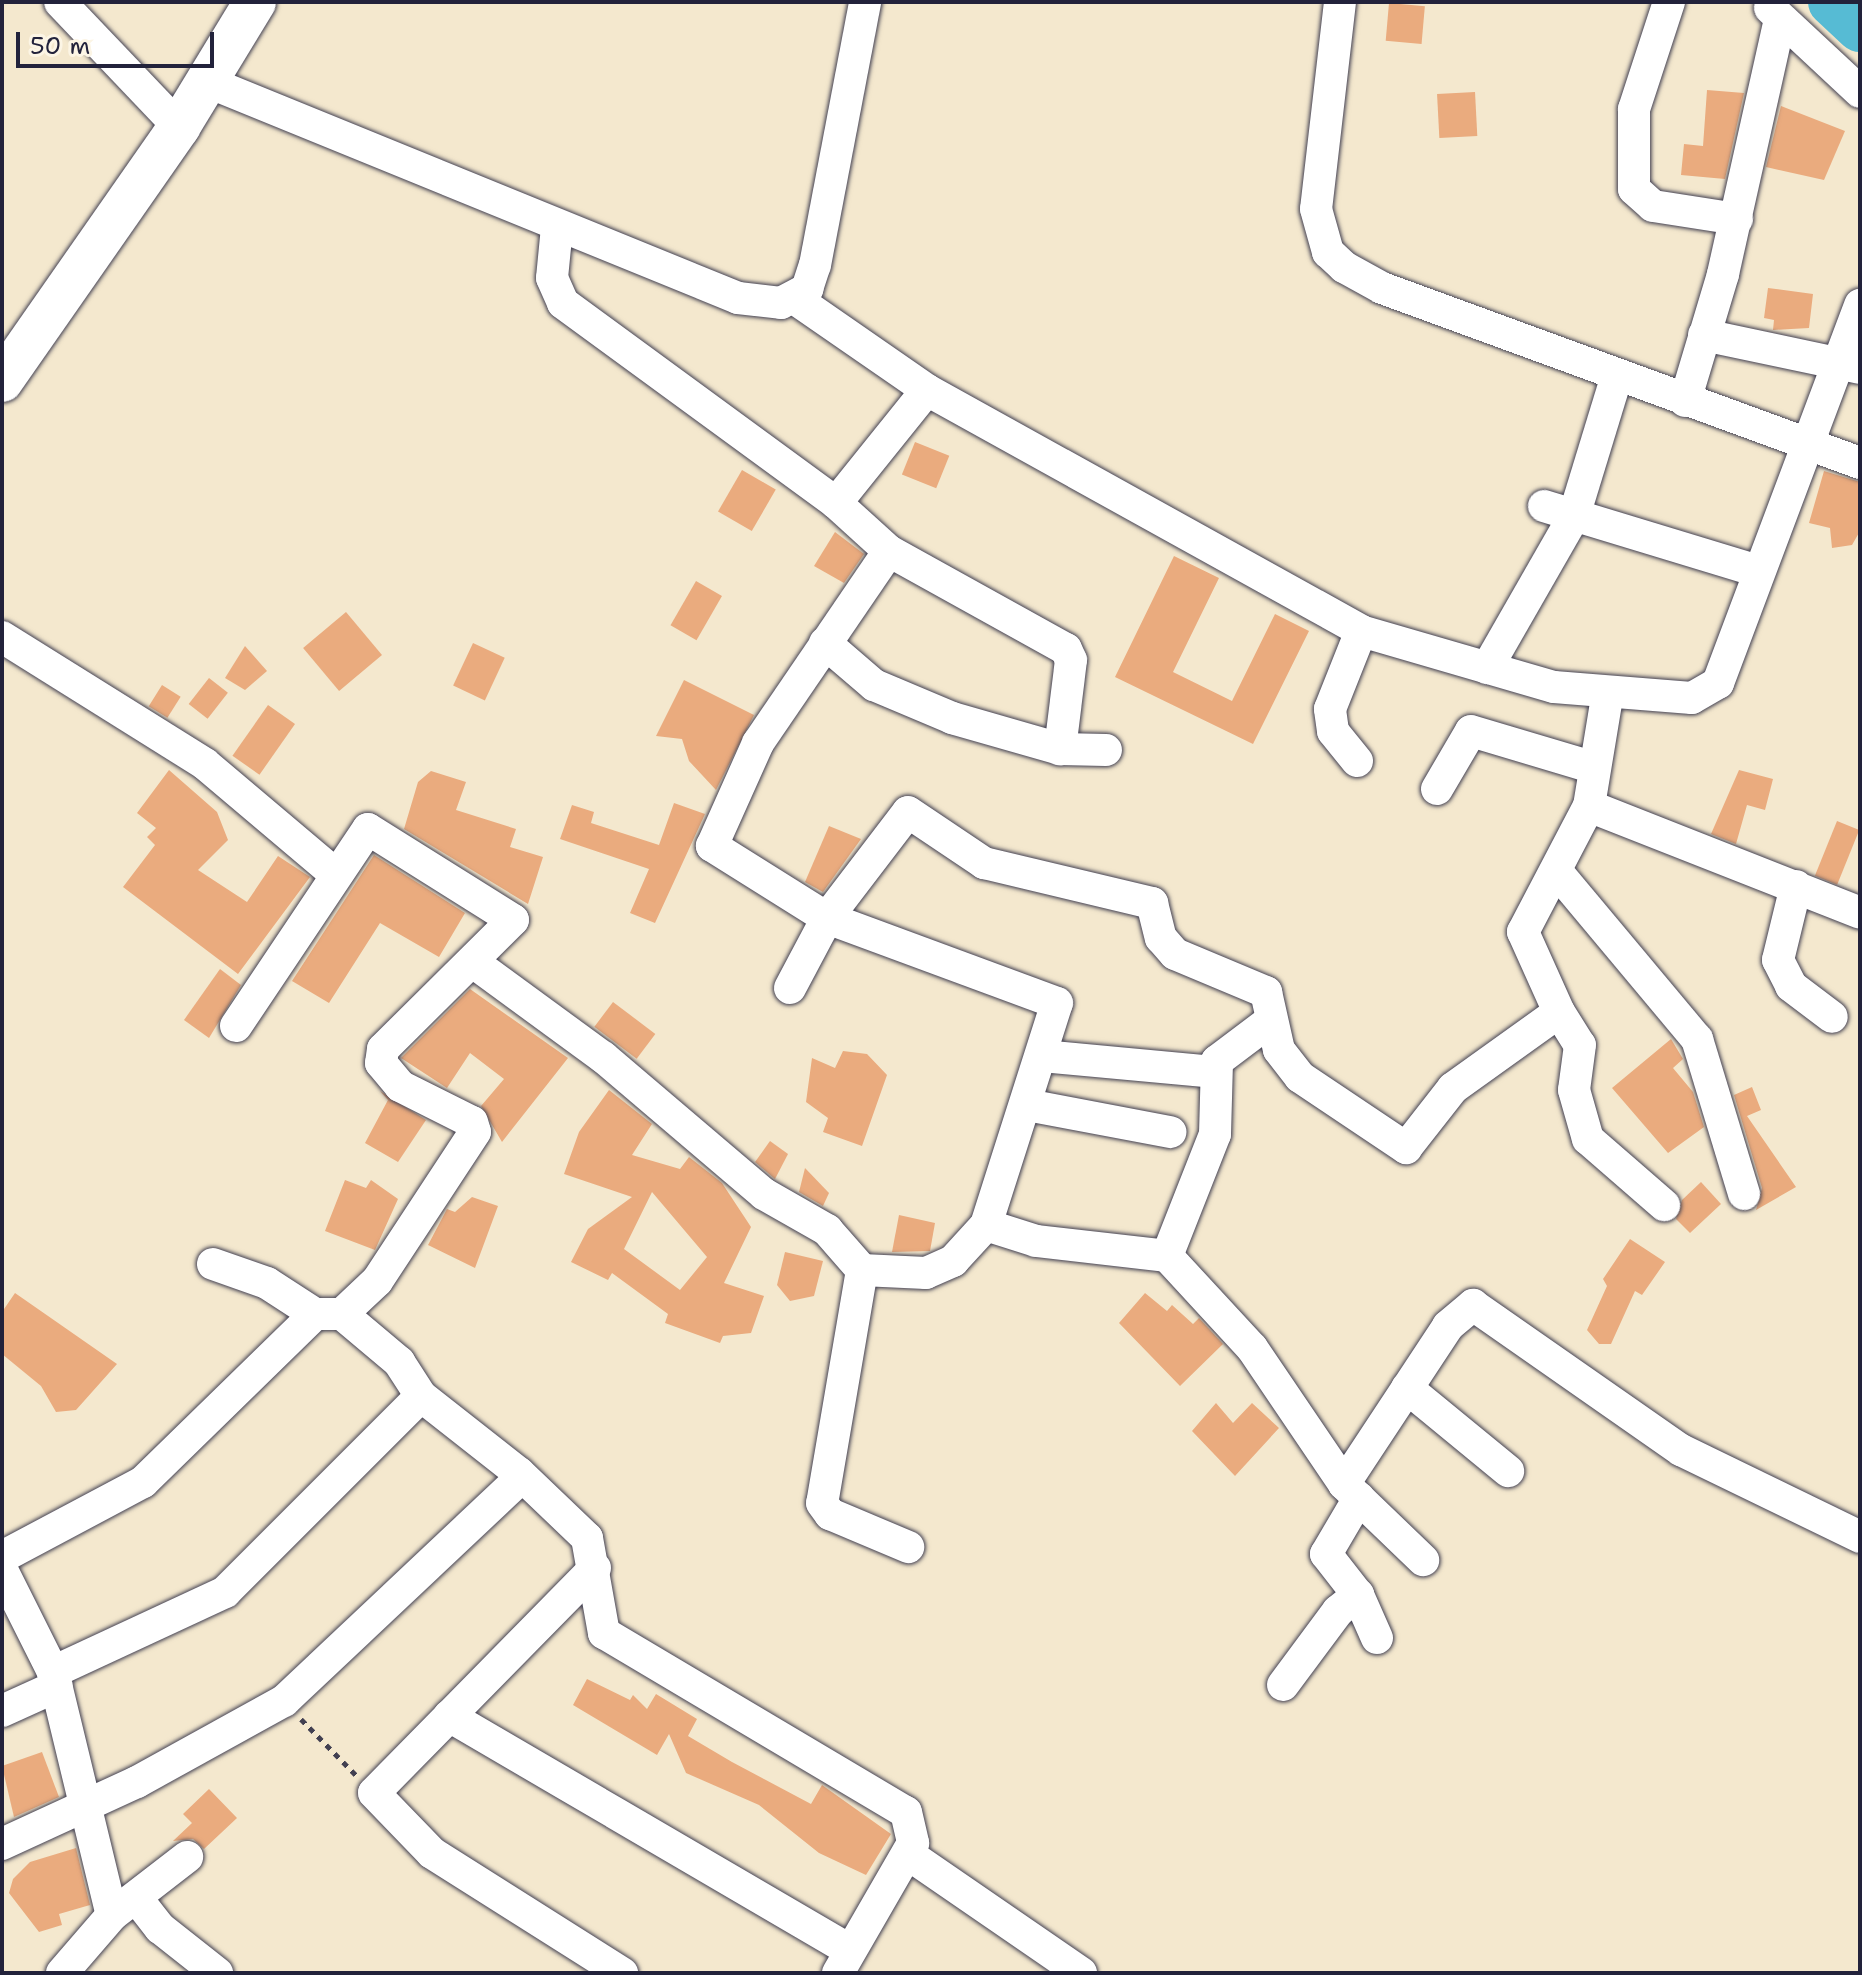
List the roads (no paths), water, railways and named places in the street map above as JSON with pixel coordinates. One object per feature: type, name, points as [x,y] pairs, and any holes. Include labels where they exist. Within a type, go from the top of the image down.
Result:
[{"type":"main road","points":[[2,381],[179,127],[255,2]]},
{"type":"street","points":[[60,2],[179,127]]},
{"type":"street","points":[[797,300],[815,265],[865,2]]},
{"type":"street","points":[[1340,2],[1316,209],[1328,252],[1382,288],[1803,445],[1860,463]]},
{"type":"street","points":[[1669,2],[1634,109],[1634,189],[1653,206],[1737,219]]},
{"type":"street","points":[[1685,401],[1737,219],[1773,11]]},
{"type":"street","points":[[1773,11],[1860,92]]},
{"type":"street","points":[[208,82],[557,227],[738,298],[797,300],[927,390],[1236,567],[1361,631],[1487,668],[1607,697],[1708,695],[1803,445],[1850,366],[1860,305]]},
{"type":"street","points":[[557,227],[552,278],[563,303],[836,503],[889,551],[1070,653],[1060,749]]},
{"type":"street","points":[[1704,335],[1850,366]]},
{"type":"street","points":[[1487,668],[1617,375]]},
{"type":"street","points":[[836,503],[927,390]]},
{"type":"street","points":[[1559,511],[1755,570]]},
{"type":"street","points":[[473,962],[603,1057],[764,1194],[827,1230],[862,1270],[878,1276],[939,1269],[986,1225],[1042,1056],[1055,997],[827,918],[712,846],[758,743],[889,551]]},
{"type":"street","points":[[1357,761],[1333,731],[1330,709],[1361,631]]},
{"type":"street","points":[[2,637],[205,764],[333,872]]},
{"type":"street","points":[[825,643],[874,685],[1060,749],[1106,750]]},
{"type":"street","points":[[1607,697],[1589,806],[1554,881],[1523,932],[1559,1012],[1580,1045],[1574,1090],[1588,1139],[1664,1205]]},
{"type":"street","points":[[1437,789],[1471,731],[1595,768]]},
{"type":"street","points":[[1589,806],[1860,913]]},
{"type":"street","points":[[790,988],[827,918],[913,811],[984,863],[1152,903],[1166,947],[1266,992],[1270,1021],[1279,1050],[1300,1077],[1406,1148],[1453,1088],[1559,1012]]},
{"type":"street","points":[[217,1973],[125,1908],[83,1806],[55,1679],[3,1568],[143,1482],[348,1302],[475,1126],[414,1098],[380,1056],[512,926],[508,913],[368,829],[333,872],[236,1026]]},
{"type":"street","points":[[1554,881],[1662,988],[1697,1039],[1744,1194]]},
{"type":"street","points":[[1796,886],[1778,960],[1791,986],[1832,1017]]},
{"type":"street","points":[[1167,1256],[1215,1134],[1213,1072],[1225,1049],[1270,1021]]},
{"type":"street","points":[[1042,1056],[1213,1072]]},
{"type":"street","points":[[1027,1105],[1170,1132]]},
{"type":"street","points":[[986,1225],[1036,1241],[1167,1256],[1252,1348],[1351,1491],[1423,1560]]},
{"type":"street","points":[[213,1264],[267,1283],[348,1302],[399,1362],[421,1396],[521,1478],[587,1538],[595,1568],[597,1620],[604,1633],[906,1812],[914,1830],[908,1854],[844,1966],[449,1716]]},
{"type":"street","points":[[862,1270],[822,1503],[830,1514],[908,1547]]},
{"type":"street","points":[[1377,1638],[1358,1595],[1326,1554],[1351,1491],[1407,1388],[1461,1308],[1473,1305],[1681,1450],[1860,1537]]},
{"type":"street","points":[[1407,1388],[1508,1471]]},
{"type":"street","points":[[2,1711],[55,1679],[225,1592],[421,1396]]},
{"type":"street","points":[[2,1844],[83,1806],[284,1701],[521,1478]]},
{"type":"street","points":[[595,1568],[374,1793],[432,1853],[622,1973]]},
{"type":"street","points":[[1283,1685],[1338,1611],[1358,1595]]},
{"type":"street","points":[[908,1854],[1081,1973]]},
{"type":"street","points":[[62,1973],[125,1908],[187,1857]]},
{"type":"waterway","points":[[1832,2],[1860,28]]}]
